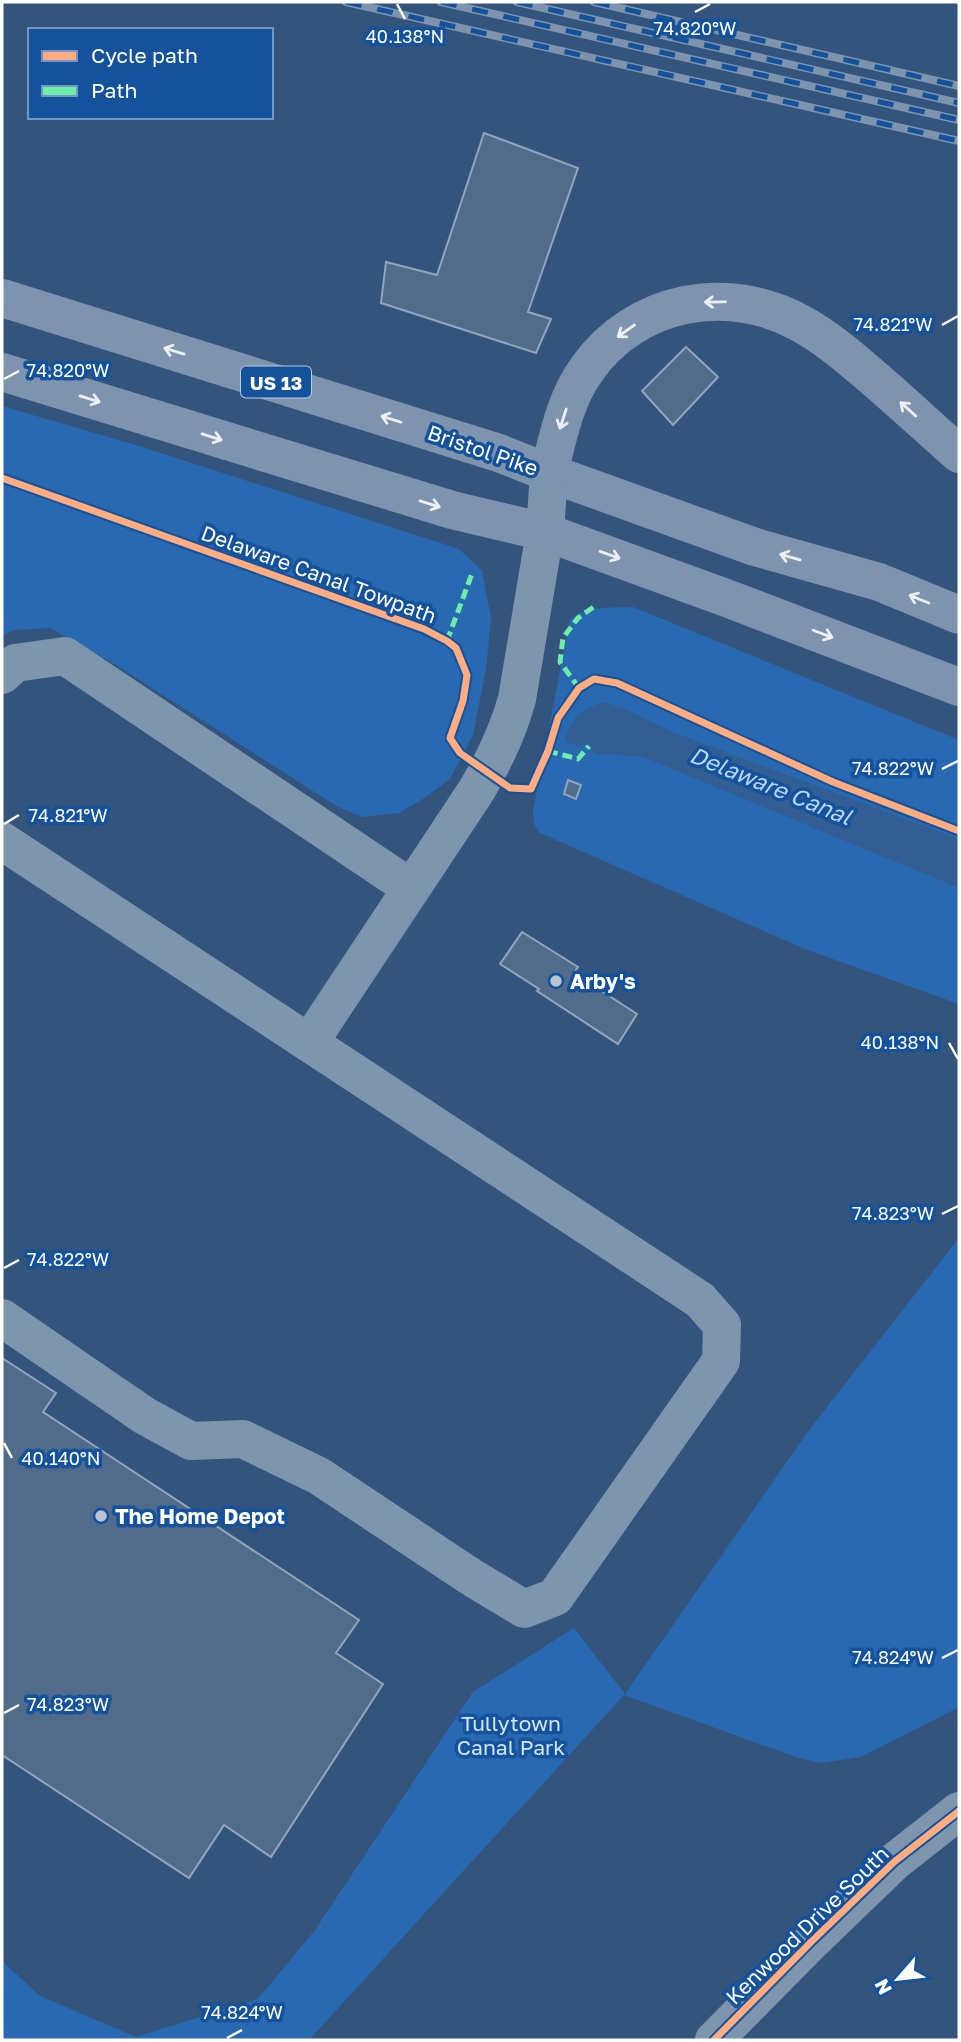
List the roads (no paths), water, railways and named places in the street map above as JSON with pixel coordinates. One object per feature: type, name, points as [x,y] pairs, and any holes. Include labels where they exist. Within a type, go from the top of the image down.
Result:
[{"type":"highway","name":"Bristol Pike","points":[[2,299],[499,453],[755,547],[879,582],[959,615]]},
{"type":"highway","points":[[549,472],[562,421],[572,395],[586,369],[606,347],[627,329],[651,315],[676,306],[704,302],[753,305],[799,323],[849,356],[959,454]]},
{"type":"highway","points":[[2,373],[476,517],[545,532],[766,612],[959,687]]},
{"type":"street","points":[[309,1043],[476,791],[510,725],[517,699],[545,532],[549,472]]},
{"type":"street","points":[[2,675],[15,663],[65,656],[411,888]]},
{"type":"street","points":[[2,841],[699,1300],[722,1325],[722,1361],[555,1597],[524,1609],[319,1476],[243,1439],[191,1441],[145,1416],[2,1318]]},
{"type":"street","name":"Kenwood Drive South","points":[[714,2040],[894,1862],[959,1811]]},
{"type":"water","name":"Delaware Canal","points":[[603,702],[625,709],[670,731],[959,839],[959,888],[641,756],[595,754],[585,744],[578,746],[565,741],[570,726],[578,716]]},
{"type":"railway","points":[[346,2],[959,141]]},
{"type":"railway","points":[[441,2],[959,120]]},
{"type":"railway","points":[[517,2],[959,103]]},
{"type":"railway","points":[[594,2],[959,86]]},
{"type":"place","name":"Arby's","points":[[556,981]]},
{"type":"place","name":"The Home Depot","points":[[101,1516]]},
{"type":"park label","name":"Tullytown Canal Park","points":[[511,1735]]}]
